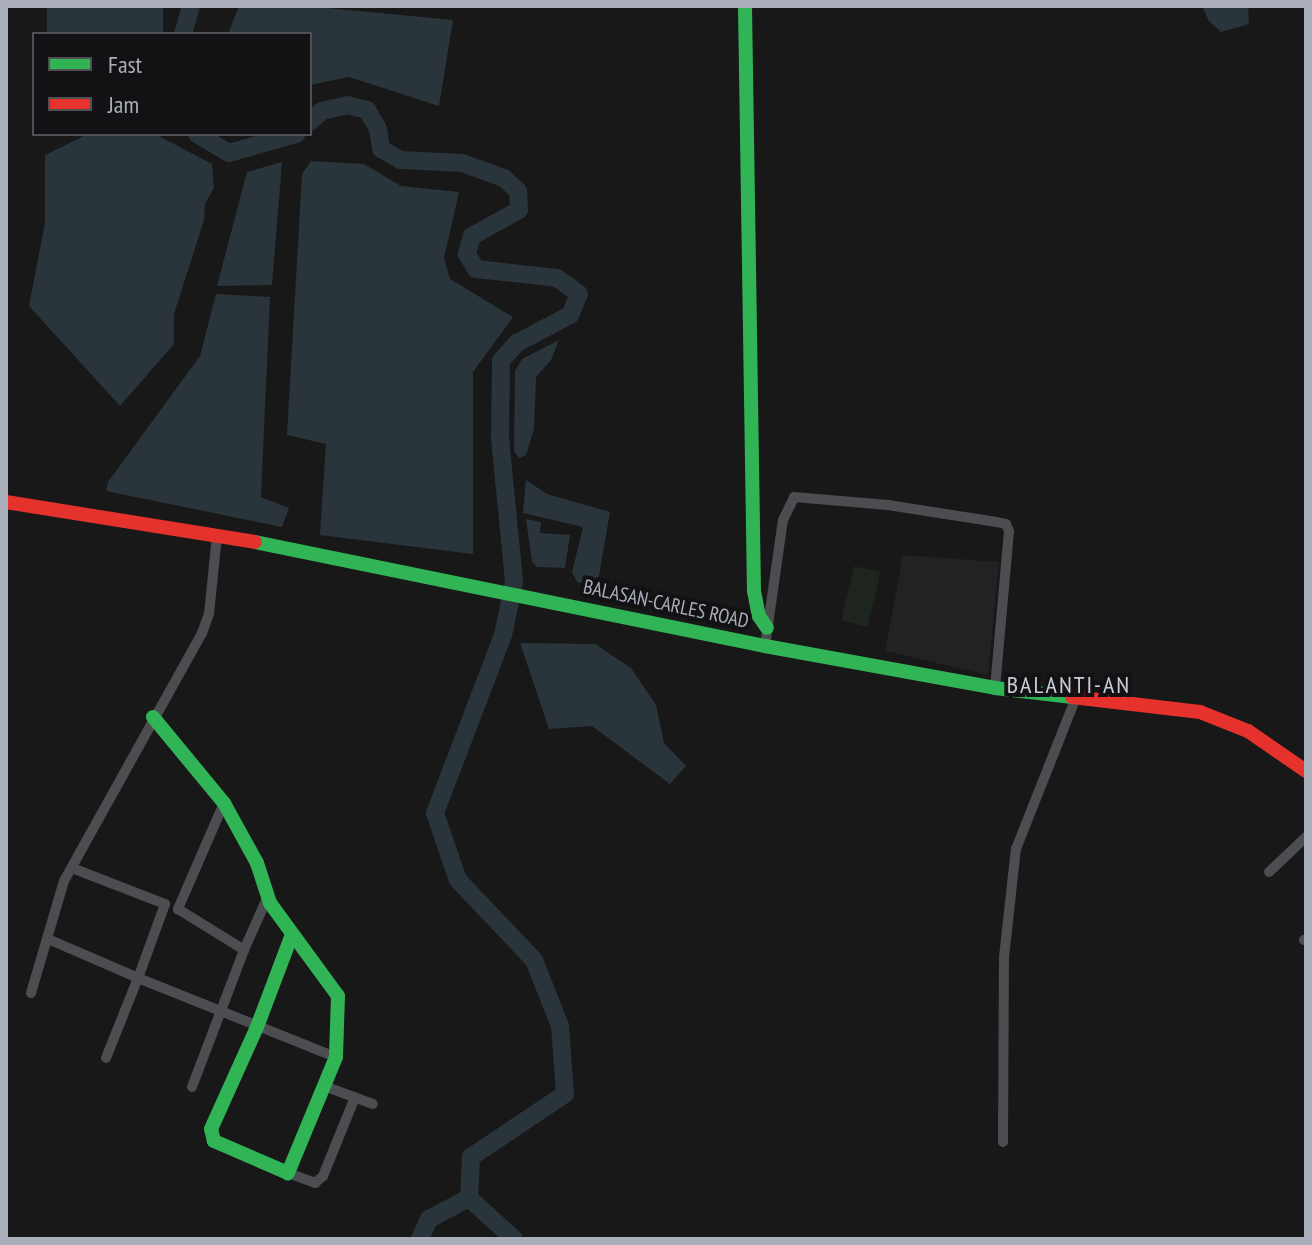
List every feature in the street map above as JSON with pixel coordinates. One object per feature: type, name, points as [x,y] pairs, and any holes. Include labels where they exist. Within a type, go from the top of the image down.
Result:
[{"type":"street","points":[[745,6],[754,591],[759,616],[767,628]]},
{"type":"street","points":[[765,646],[783,520],[794,497],[888,505],[1006,524],[1009,531],[995,688]]},
{"type":"street","name":"BALASAN-CARLES ROAD","points":[[6,502],[217,535],[527,595],[765,646],[995,688],[1075,700],[1200,712],[1248,731],[1304,764]]},
{"type":"street","points":[[31,993],[64,881],[153,717],[184,670],[209,614],[217,535]]},
{"type":"street","points":[[1003,1142],[1004,957],[1016,849],[1075,700]]},
{"type":"street","points":[[153,717],[224,803],[257,863],[268,896],[291,937],[338,996],[340,1010],[336,1057],[288,1173]]},
{"type":"street","points":[[178,909],[224,803]]},
{"type":"street","points":[[1269,872],[1306,837]]},
{"type":"street","points":[[72,868],[178,909],[244,950]]},
{"type":"street","points":[[192,1087],[268,896]]},
{"type":"street","points":[[106,1058],[165,904]]},
{"type":"street","points":[[291,937],[257,1027],[211,1129],[214,1141],[315,1183],[323,1176],[355,1097]]},
{"type":"street","points":[[48,939],[336,1057]]},
{"type":"street","points":[[324,1086],[373,1104]]},
{"type":"shaded area","points":[[47,6],[163,6],[163,32],[47,32]]},
{"type":"shaded area","points":[[239,6],[306,6],[453,20],[439,106],[349,77],[312,85],[312,32],[229,32]]},
{"type":"shaded area","points":[[1202,6],[1248,6],[1249,24],[1221,32],[1209,21]]},
{"type":"shaded area","points":[[84,136],[159,136],[212,164],[214,188],[205,204],[204,220],[174,314],[174,344],[120,406],[29,306],[45,223],[45,155]]},
{"type":"shaded area","points":[[311,161],[364,164],[401,186],[459,192],[444,258],[450,279],[513,317],[473,372],[473,554],[320,535],[326,444],[287,435],[302,174]]},
{"type":"shaded area","points":[[282,162],[272,285],[217,286],[247,172]]},
{"type":"shaded area","points":[[216,294],[270,297],[261,497],[289,508],[282,527],[106,491],[108,482],[200,356]]},
{"type":"shaded area","points":[[559,340],[551,360],[536,377],[534,429],[526,455],[519,458],[514,451],[515,371],[522,359]]},
{"type":"shaded area","points":[[526,480],[547,494],[610,512],[597,587],[577,582],[572,572],[583,527],[523,513]]},
{"type":"shaded area","points":[[526,519],[541,522],[540,533],[570,535],[565,568],[537,567],[532,562]]},
{"type":"shaded area","points":[[903,555],[999,562],[988,675],[885,651]]},
{"type":"shaded area","points":[[854,566],[880,572],[868,627],[841,621]]},
{"type":"shaded area","points":[[520,643],[595,644],[631,668],[656,705],[664,743],[686,766],[670,784],[592,726],[549,729]]},
{"type":"waterway","points":[[184,32],[191,6]]},
{"type":"waterway","points":[[312,120],[322,111],[347,105],[367,110],[378,129],[381,149],[401,160],[462,163],[504,178],[518,191],[519,210],[472,236],[467,254],[476,269],[557,278],[579,294],[570,315],[517,343],[501,361],[500,438],[514,582],[503,635],[435,813],[458,880],[534,960],[560,1026],[565,1094],[471,1157],[469,1198],[514,1239]]},
{"type":"waterway","points":[[200,136],[229,153],[289,136]]},
{"type":"waterway","points":[[420,1239],[429,1219],[469,1198]]},
{"type":"traffic: fast","points":[[745,6],[754,591],[759,616],[767,628]]},
{"type":"traffic: fast","points":[[255,542],[765,646],[995,688],[1072,697]]},
{"type":"traffic: fast","points":[[153,717],[224,803],[257,863],[270,903],[338,996],[336,1057],[288,1173],[214,1141],[211,1129],[257,1027],[291,937]]},
{"type":"traffic: jam","points":[[6,502],[255,542]]},
{"type":"traffic: jam","points":[[1072,697],[1200,712],[1248,731],[1306,771]]},
{"type":"district","name":"BALANTI-AN","points":[[1069,685]]}]
